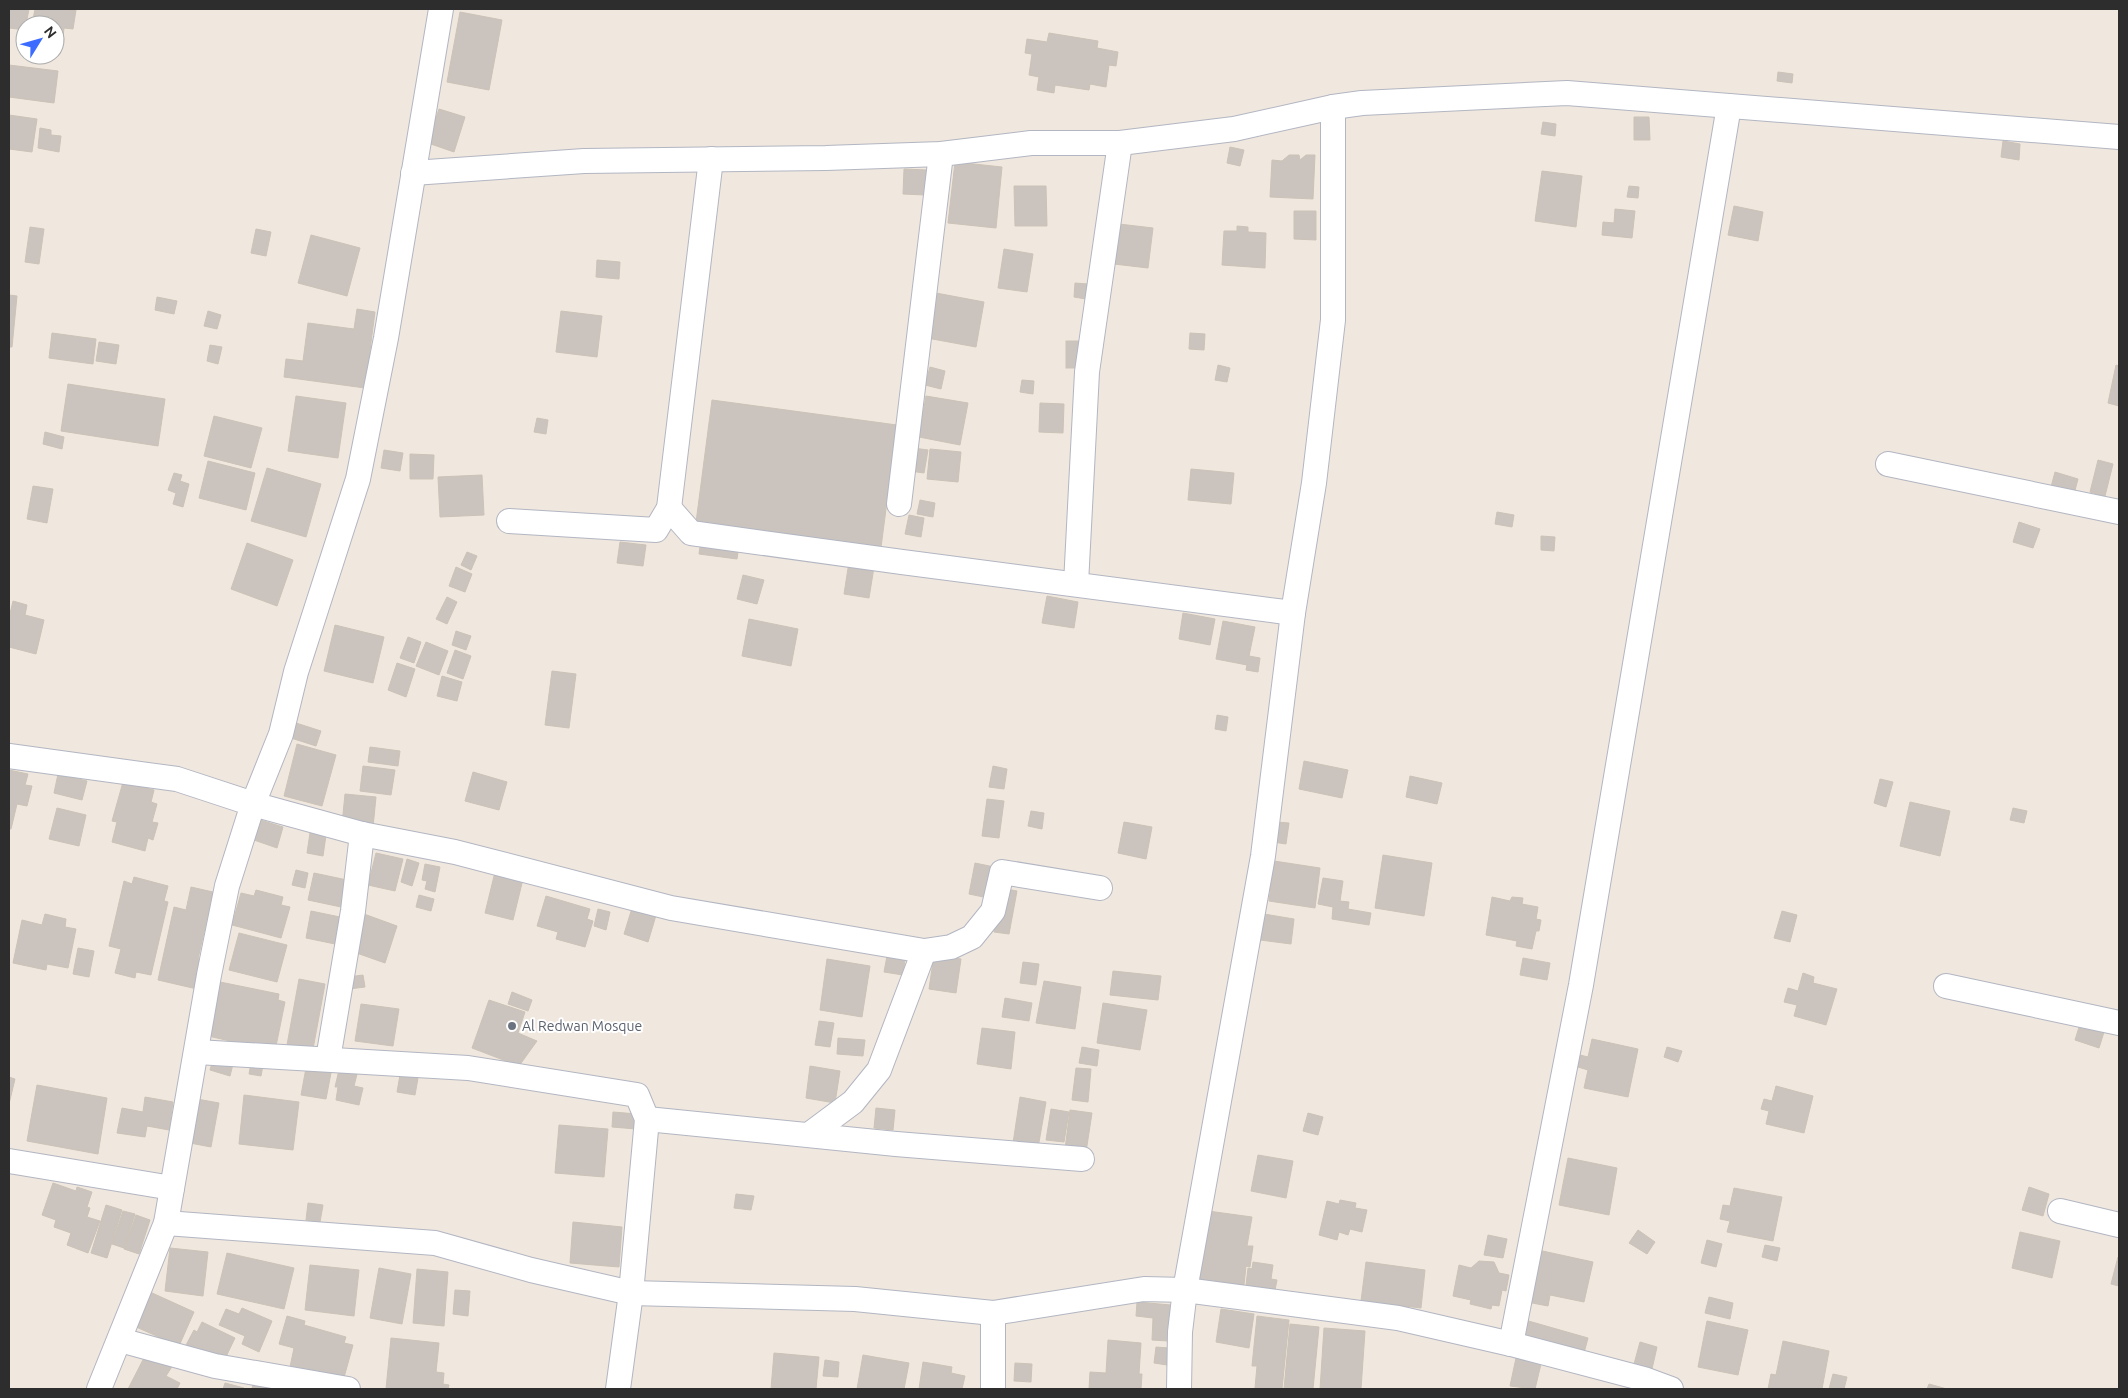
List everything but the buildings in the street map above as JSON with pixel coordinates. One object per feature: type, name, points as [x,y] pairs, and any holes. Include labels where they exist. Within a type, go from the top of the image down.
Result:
[{"type":"street","points":[[99,1389],[166,1223],[209,975],[228,886],[253,804],[281,734],[296,672],[358,478],[386,338],[441,9]]},
{"type":"street","points":[[413,173],[584,161],[941,154],[1031,143],[1120,143],[1234,129],[1333,107],[1362,103],[1567,93],[2119,138]]},
{"type":"street","points":[[1511,1344],[1582,975],[1729,106]]},
{"type":"street","points":[[1179,1389],[1180,1332],[1185,1290],[1263,856],[1294,613],[1314,483],[1333,320],[1333,107]]},
{"type":"street","points":[[1076,584],[1087,372],[1120,143]]},
{"type":"street","points":[[900,504],[941,154]]},
{"type":"street","points":[[510,521],[656,530],[669,508],[711,159]]},
{"type":"street","points":[[1888,464],[2119,512]]},
{"type":"street","points":[[669,508],[691,532],[893,561],[1294,613]]},
{"type":"street","points":[[9,756],[177,779],[253,804],[362,834],[455,852],[671,908],[924,951],[952,947],[972,937],[993,911],[1002,872],[1100,888]]},
{"type":"street","points":[[328,1059],[353,911],[362,834]]},
{"type":"street","points":[[810,1134],[853,1102],[879,1070],[924,951]]},
{"type":"street","points":[[1946,986],[2119,1023]]},
{"type":"street","points":[[197,1052],[468,1068],[637,1095],[647,1119],[631,1293],[618,1389]]},
{"type":"street","points":[[647,1119],[896,1144],[1082,1159]]},
{"type":"street","points":[[9,1161],[172,1188]]},
{"type":"street","points":[[2060,1211],[2119,1225]]},
{"type":"street","points":[[166,1223],[435,1243],[531,1270],[631,1293],[855,1299],[993,1313],[1144,1289],[1185,1290],[1398,1318],[1511,1344],[1644,1379],[1671,1389]]},
{"type":"street","points":[[993,1313],[993,1389]]},
{"type":"street","points":[[120,1340],[215,1366],[348,1389]]},
{"type":"place","name":"Al Redwan Mosque","points":[[512,1026]]}]
